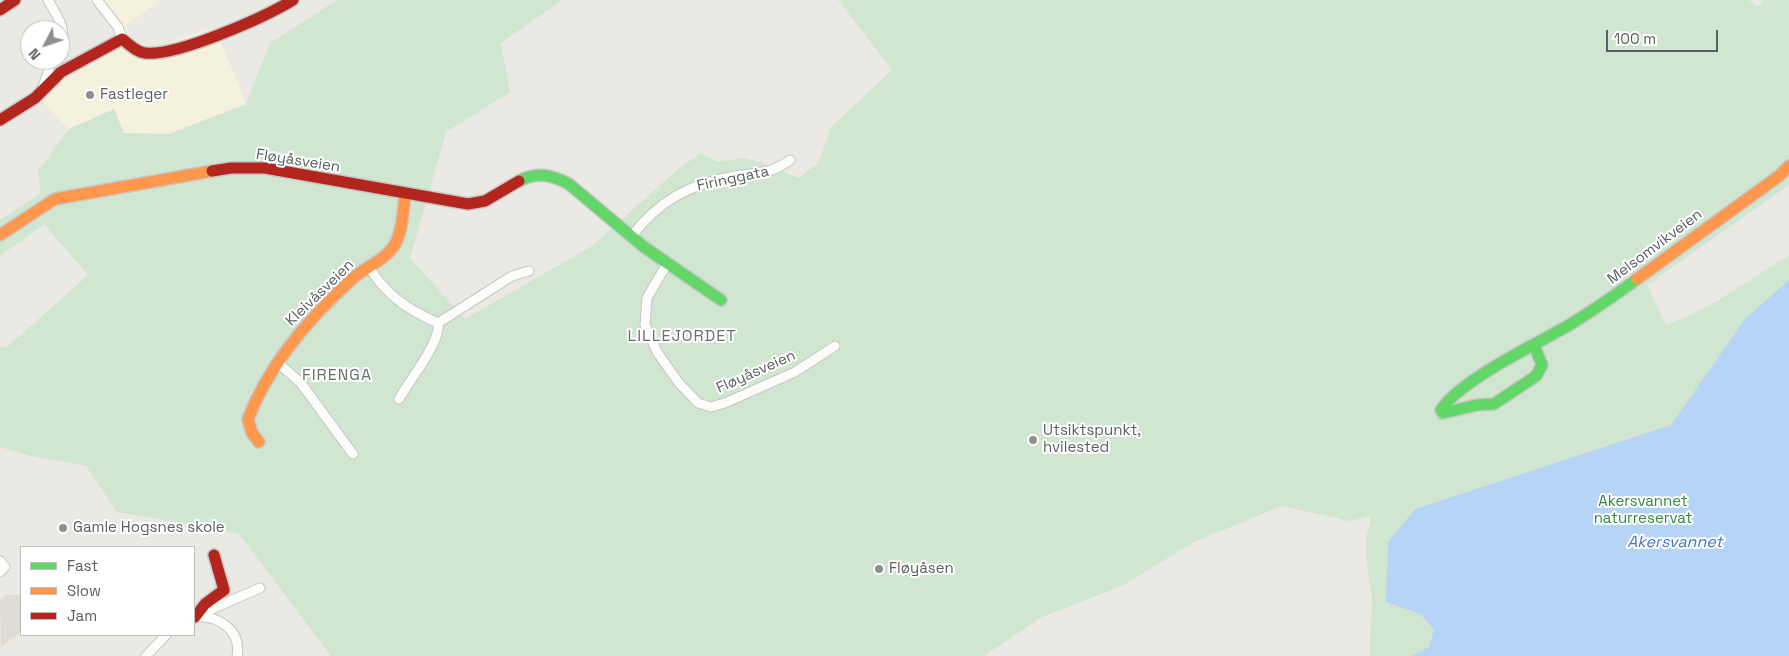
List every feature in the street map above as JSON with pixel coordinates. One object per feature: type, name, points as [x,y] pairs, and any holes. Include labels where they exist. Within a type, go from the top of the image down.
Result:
[{"type":"street","points":[[0,10],[15,0]]},
{"type":"street","points":[[48,0],[58,20]]},
{"type":"street","points":[[97,0],[118,27],[122,39],[145,53],[171,49],[266,16],[293,0]]},
{"type":"street","points":[[0,120],[42,92],[60,72],[122,39]]},
{"type":"street","points":[[42,92],[48,70]]},
{"type":"street","name":"Firinggata","points":[[631,237],[654,210],[690,188],[718,179],[765,174],[776,170],[790,160]]},
{"type":"street","name":"Melsomvikveien","points":[[1534,345],[1542,366],[1536,376],[1494,404],[1477,405],[1444,413],[1441,410],[1444,403],[1482,375],[1621,291],[1705,227],[1780,176],[1789,166]]},
{"type":"street","name":"Fløyåsveien","points":[[0,235],[55,199],[231,168],[264,168],[455,203],[476,204],[495,196],[519,179],[535,175],[550,175],[562,180],[631,237]]},
{"type":"street","name":"Kleivåsveien","points":[[259,442],[252,433],[248,418],[261,390],[298,334],[352,280],[388,253],[397,240],[405,194]]},
{"type":"street","points":[[631,237],[721,300]]},
{"type":"street","name":"Fløyåsveien","points":[[668,262],[647,298],[645,325],[657,352],[679,382],[698,403],[711,407],[726,403],[795,372],[835,346]]},
{"type":"street","points":[[369,267],[390,296],[402,305],[438,323]]},
{"type":"street","points":[[438,323],[512,276],[529,271]]},
{"type":"street","points":[[399,399],[435,341],[439,330],[438,323]]},
{"type":"street","points":[[278,363],[300,382],[353,454]]},
{"type":"street","points":[[197,617],[205,604],[224,590],[214,555]]},
{"type":"street","points":[[0,561],[4,567],[0,572]]},
{"type":"street","points":[[197,617],[260,588]]},
{"type":"street","points":[[197,617],[215,620],[230,628],[238,642],[237,656]]},
{"type":"street","points":[[146,656],[165,636]]},
{"type":"shaded area","points":[[89,0],[160,0],[125,26],[136,45],[150,49],[215,27],[246,104],[169,134],[124,133],[113,109],[69,129],[35,94],[112,38],[115,29]]},
{"type":"shaded area","points":[[6,595],[20,595],[20,633],[1,647],[0,600]]},
{"type":"green space","name":"Akersvannet naturreservat","points":[[337,0],[562,0],[501,43],[510,92],[446,132],[410,258],[465,319],[592,246],[678,169],[701,153],[717,162],[744,158],[799,178],[819,162],[831,127],[892,70],[838,0],[1749,0],[1757,7],[1764,0],[1789,0],[1789,185],[1647,285],[1666,325],[1699,311],[1789,255],[1789,656],[1369,656],[1372,599],[1367,566],[1366,540],[1371,516],[1350,521],[1282,506],[1194,542],[1124,585],[1042,617],[984,656],[331,656],[238,533],[117,512],[86,466],[31,456],[0,447],[0,348],[7,347],[88,275],[44,224],[0,256],[0,220],[41,193],[38,171],[69,129],[114,109],[124,133],[169,134],[246,104],[270,43]]},
{"type":"water","name":"Akersvannet","points":[[1789,280],[1789,656],[1412,656],[1429,647],[1434,629],[1420,614],[1386,602],[1388,542],[1415,509],[1671,425],[1745,319]]},
{"type":"traffic: fast","points":[[519,181],[532,176],[544,175],[557,178],[569,184],[644,247],[721,300]]},
{"type":"traffic: fast","points":[[1534,345],[1542,365],[1536,376],[1494,404],[1477,405],[1443,413],[1441,410],[1451,398],[1482,374],[1571,324],[1637,279]]},
{"type":"traffic: slow","points":[[1637,279],[1779,176],[1789,166]]},
{"type":"traffic: slow","points":[[0,235],[55,199],[212,171]]},
{"type":"traffic: slow","points":[[259,442],[252,433],[248,419],[267,379],[292,343],[336,294],[357,275],[385,256],[394,246],[401,227],[405,194]]},
{"type":"traffic: jam","points":[[0,10],[15,0]]},
{"type":"traffic: jam","points":[[0,120],[35,98],[61,72],[122,39],[145,53],[159,53],[177,49],[242,25],[293,0]]},
{"type":"traffic: jam","points":[[212,171],[231,168],[265,168],[468,204],[485,201],[519,181]]},
{"type":"traffic: jam","points":[[195,617],[205,604],[224,590],[214,555]]},
{"type":"place","name":"Fastleger","points":[[90,95]]},
{"type":"place","name":"Utsiktspunkt, hvilested","points":[[1033,440]]},
{"type":"place","name":"Gamle Hogsnes skole","points":[[63,528]]},
{"type":"place","name":"Fløyåsen","points":[[879,569]]},
{"type":"district","name":"LILLEJORDET","points":[[682,337]]},
{"type":"district","name":"FIRENGA","points":[[337,376]]}]
